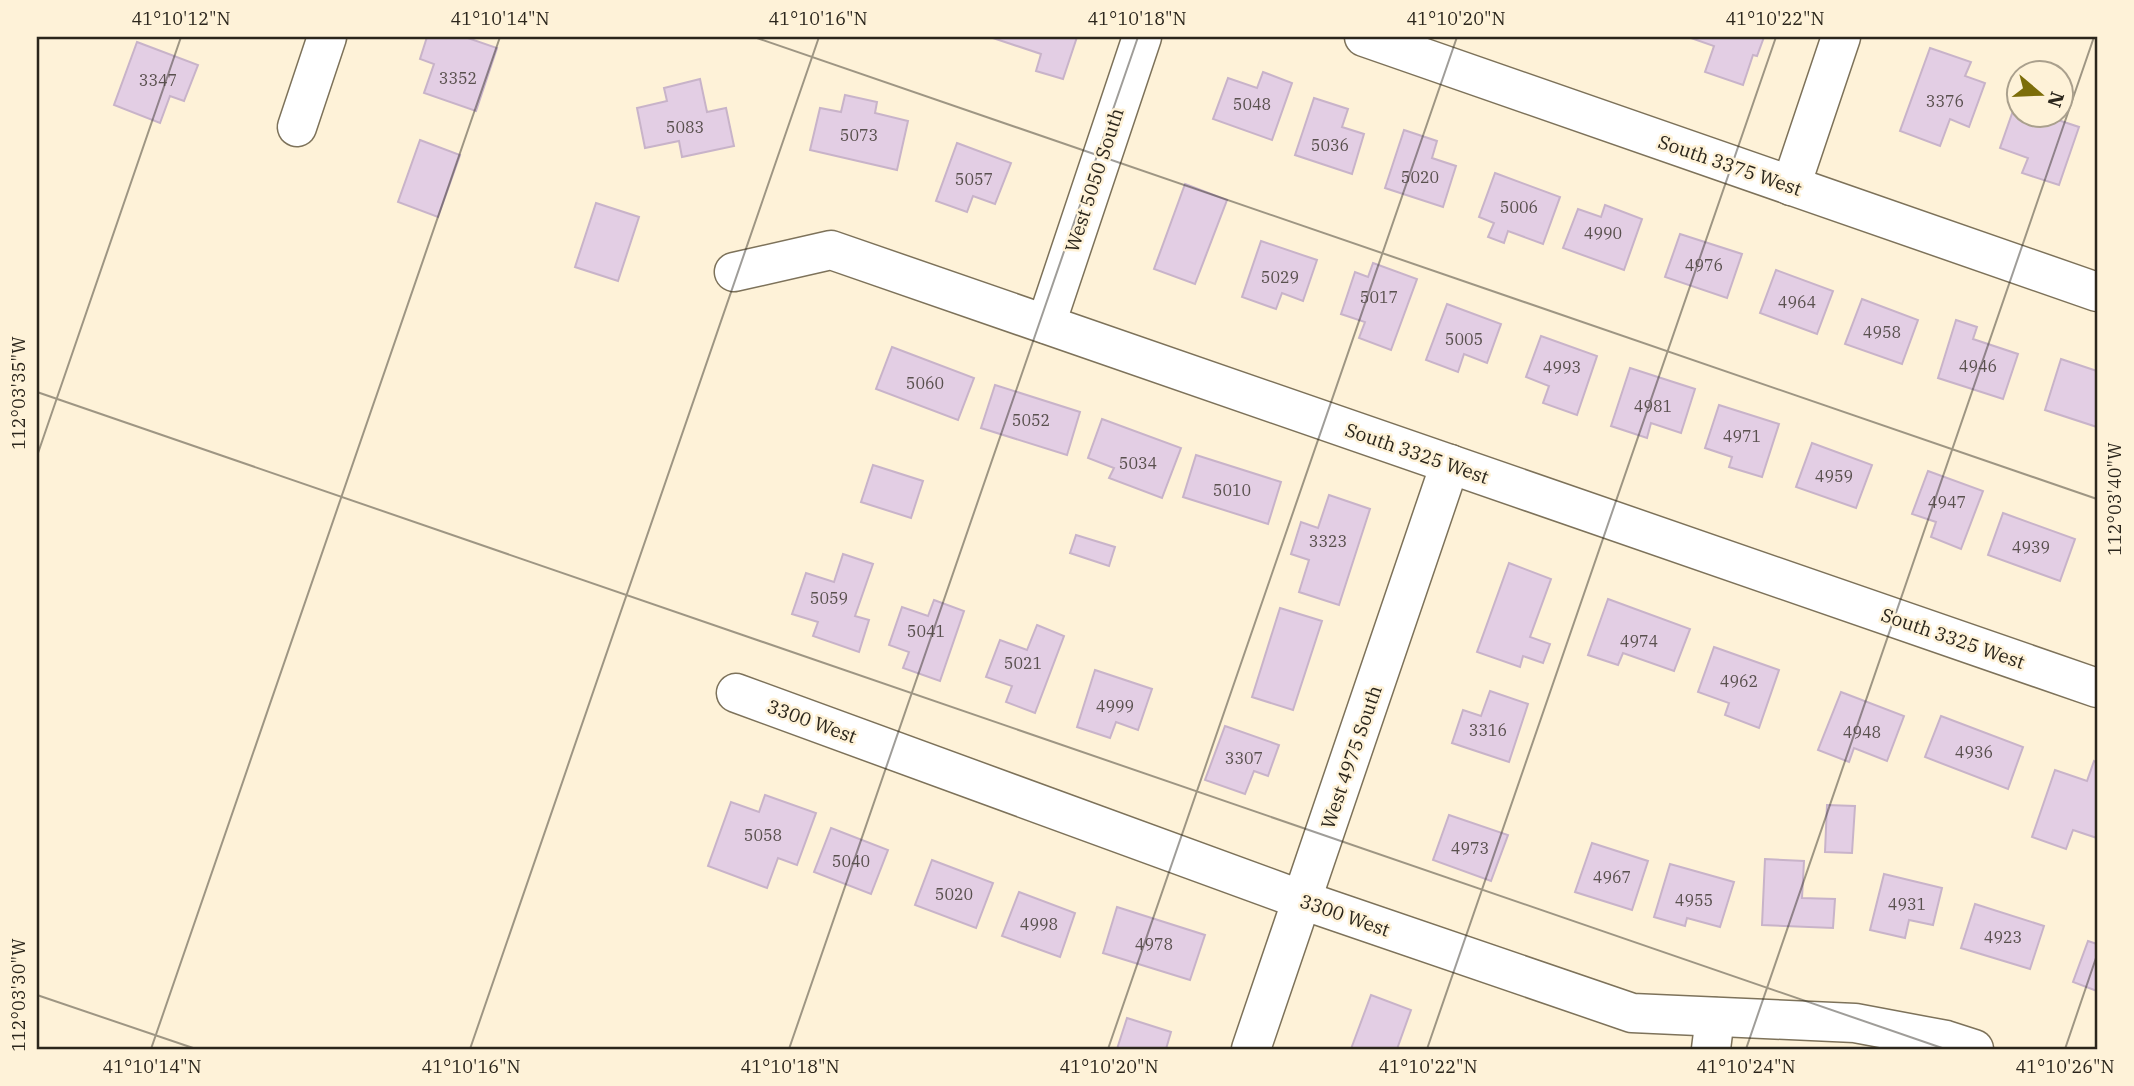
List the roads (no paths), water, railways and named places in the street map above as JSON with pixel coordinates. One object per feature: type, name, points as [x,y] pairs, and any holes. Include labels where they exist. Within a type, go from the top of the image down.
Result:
[{"type":"street","points":[[297,127],[327,37]]},
{"type":"street","name":"West 5050 South","points":[[1046,324],[1142,37]]},
{"type":"street","name":"South 3375 West","points":[[1364,37],[2097,292]]},
{"type":"street","points":[[1791,186],[1841,37]]},
{"type":"street","name":"South 3325 West","points":[[734,272],[831,250],[2097,688]]},
{"type":"street","name":"West 4975 South","points":[[1251,1049],[1450,464]]},
{"type":"street","name":"3300 West","points":[[736,693],[1302,900],[1632,1013],[1713,1033],[1855,1023],[1946,1040],[1974,1049]]}]
